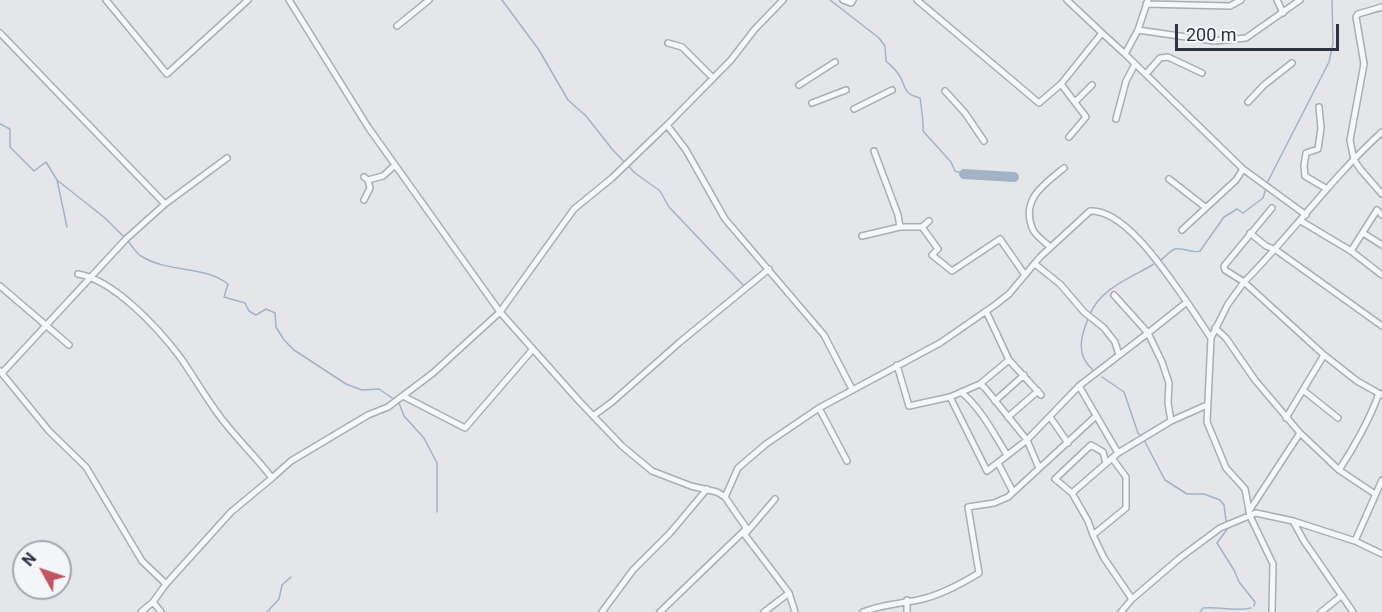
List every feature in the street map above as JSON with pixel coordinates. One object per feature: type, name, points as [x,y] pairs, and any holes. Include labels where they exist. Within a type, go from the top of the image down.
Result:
[{"type":"street","points":[[106,0],[166,74],[248,0]]},
{"type":"street","points":[[289,0],[368,127],[500,312],[593,416],[622,446],[652,471],[725,497],[746,532],[789,593],[795,612]]},
{"type":"street","points":[[397,26],[429,0]]},
{"type":"street","points":[[141,612],[153,602],[166,584],[231,512],[291,462],[368,415],[388,407],[403,396],[433,373],[500,312],[574,209],[612,178],[667,125],[731,60],[754,29],[783,0]]},
{"type":"street","points":[[843,0],[850,3],[853,0]]},
{"type":"street","points":[[917,0],[1039,103],[1061,84],[1102,33]]},
{"type":"street","points":[[1067,0],[1243,170],[1306,215]]},
{"type":"street","points":[[1125,54],[1147,2],[1230,6],[1241,0]]},
{"type":"street","points":[[1277,0],[1283,12]]},
{"type":"street","points":[[1137,30],[1214,40],[1246,38],[1300,0]]},
{"type":"street","points":[[1382,7],[1358,14],[1356,17],[1364,64],[1350,140],[1354,160],[1382,194]]},
{"type":"street","points":[[0,33],[165,204]]},
{"type":"street","points":[[668,43],[682,47],[712,78]]},
{"type":"street","points":[[1146,74],[1160,58],[1168,57],[1202,73]]},
{"type":"street","points":[[799,85],[835,63]]},
{"type":"street","points":[[1248,102],[1264,85],[1292,63]]},
{"type":"street","points":[[1116,119],[1126,81],[1135,64]]},
{"type":"street","points":[[1061,84],[1086,117],[1069,137]]},
{"type":"street","points":[[1075,102],[1092,85]]},
{"type":"street","points":[[812,103],[846,90]]},
{"type":"street","points":[[854,110],[892,90]]},
{"type":"street","points":[[945,92],[964,112],[984,141]]},
{"type":"street","points":[[1319,107],[1321,128],[1318,149],[1306,153],[1304,166],[1305,176],[1327,189]]},
{"type":"street","points":[[667,125],[686,150],[725,219],[824,335],[852,389]]},
{"type":"street","points":[[1272,612],[1273,564],[1250,514],[1245,489],[1226,468],[1207,422],[1211,338],[1244,282],[1276,250],[1327,189],[1382,132]]},
{"type":"street","points":[[874,151],[898,215],[900,227]]},
{"type":"street","points":[[166,584],[142,561],[86,467],[49,431],[1,372],[126,239],[165,204],[227,158]]},
{"type":"street","points":[[364,200],[370,188],[366,179],[383,176],[394,165]]},
{"type":"street","points":[[1050,247],[1034,232],[1031,203],[1036,193],[1064,168]]},
{"type":"street","points":[[1182,230],[1236,180],[1243,170]]},
{"type":"street","points":[[1169,179],[1205,207]]},
{"type":"street","points":[[1351,251],[1379,213],[1382,203]]},
{"type":"street","points":[[1272,208],[1224,266],[1225,270],[1244,282],[1324,355],[1357,381],[1380,394],[1352,452],[1339,470]]},
{"type":"street","points":[[725,497],[738,468],[786,429],[852,389],[858,388],[940,343],[986,311],[1009,294],[1050,247],[1090,212],[1100,211],[1116,219],[1156,258],[1211,338]]},
{"type":"street","points":[[862,236],[900,227],[922,227],[929,221]]},
{"type":"street","points":[[1301,221],[1351,251],[1382,275]]},
{"type":"street","points":[[922,227],[938,249],[932,255],[952,271],[1000,239],[1025,274]]},
{"type":"street","points":[[1363,232],[1382,245]]},
{"type":"street","points":[[1250,233],[1382,326]]},
{"type":"street","points":[[1035,264],[1060,284],[1084,312],[1104,328],[1115,342],[1119,355]]},
{"type":"street","points":[[593,416],[770,269]]},
{"type":"street","points":[[78,274],[90,276],[125,299],[166,341],[180,356],[222,420],[272,478]]},
{"type":"street","points":[[0,286],[69,345]]},
{"type":"street","points":[[1114,295],[1148,333],[1162,362],[1169,383],[1168,403],[1171,421]]},
{"type":"street","points":[[950,397],[987,471],[1027,440],[1079,386],[1188,302]]},
{"type":"street","points":[[986,311],[1009,360],[1039,393],[1008,417]]},
{"type":"street","points":[[1215,328],[1226,338],[1256,380],[1300,433],[1339,470],[1375,494]]},
{"type":"street","points":[[403,396],[465,428],[533,349]]},
{"type":"street","points":[[1286,418],[1324,355]]},
{"type":"street","points":[[897,365],[909,406],[961,393],[980,384],[1009,360]]},
{"type":"street","points":[[995,400],[1024,375]]},
{"type":"street","points":[[980,384],[1027,440],[1039,468]]},
{"type":"street","points":[[1079,386],[1118,453]]},
{"type":"street","points":[[1303,390],[1338,418]]},
{"type":"street","points":[[961,393],[970,399],[1007,455]]},
{"type":"street","points":[[1072,493],[1118,453],[1171,421],[1207,405]]},
{"type":"street","points":[[819,408],[847,461]]},
{"type":"street","points":[[863,612],[881,605],[918,600],[941,592],[979,573],[968,507],[994,503],[1008,497],[1096,416]]},
{"type":"street","points":[[1050,417],[1068,443]]},
{"type":"street","points":[[1250,514],[1300,433]]},
{"type":"street","points":[[1106,464],[1103,452],[1091,445],[1055,479],[1072,493],[1088,521],[1092,535],[1104,558],[1132,599]]},
{"type":"street","points":[[1092,535],[1126,508],[1126,477],[1112,458]]},
{"type":"street","points":[[998,463],[1013,492]]},
{"type":"street","points":[[1355,541],[1382,480]]},
{"type":"street","points":[[602,612],[633,570],[670,533],[706,489]]},
{"type":"street","points":[[660,612],[746,532],[775,499]]},
{"type":"street","points":[[1121,612],[1132,599],[1181,557],[1220,528],[1250,514],[1256,513],[1293,521],[1355,541],[1382,554]]},
{"type":"street","points":[[1293,521],[1353,612]]},
{"type":"street","points":[[764,612],[789,593]]},
{"type":"street","points":[[1321,612],[1341,596]]},
{"type":"street","points":[[907,612],[908,600]]},
{"type":"street","points":[[153,602],[161,612]]},
{"type":"waterway","points":[[502,0],[539,50],[568,100],[586,116],[635,173],[660,191],[669,207],[744,286]]},
{"type":"waterway","points":[[830,0],[879,38],[885,46],[886,61],[895,69],[906,91],[920,98],[923,131],[951,162],[955,171],[964,174]]},
{"type":"waterway","points":[[1267,183],[1329,62],[1333,43],[1332,0]]},
{"type":"waterway","points":[[0,124],[10,129],[10,147],[34,171],[46,162],[57,180],[67,227]]},
{"type":"waterway","points":[[964,174],[1014,177]]},
{"type":"waterway","points":[[57,180],[105,218],[125,238]]},
{"type":"waterway","points":[[1159,261],[1175,249],[1200,251],[1224,217],[1237,209],[1243,213],[1263,198],[1265,191]]},
{"type":"waterway","points":[[128,241],[139,255],[151,261],[218,278],[228,284],[224,297],[245,303],[249,311],[256,315],[266,309],[275,313],[276,327],[294,350],[346,384],[362,390],[379,389],[395,400]]},
{"type":"waterway","points":[[1090,314],[1101,297],[1109,290],[1154,264]]},
{"type":"waterway","points":[[1088,319],[1081,346],[1084,359],[1094,371]]},
{"type":"waterway","points":[[1102,377],[1124,392],[1141,436]]},
{"type":"waterway","points":[[399,403],[404,416],[424,438],[437,463],[437,512]]},
{"type":"waterway","points":[[1144,440],[1165,480],[1187,494],[1204,494],[1220,500],[1224,505],[1226,521]]},
{"type":"waterway","points":[[1228,528],[1217,543],[1239,582],[1255,602],[1254,606]]},
{"type":"waterway","points":[[267,612],[279,599],[282,585],[291,577]]},
{"type":"waterway","points":[[1200,612],[1203,608],[1251,608]]}]
